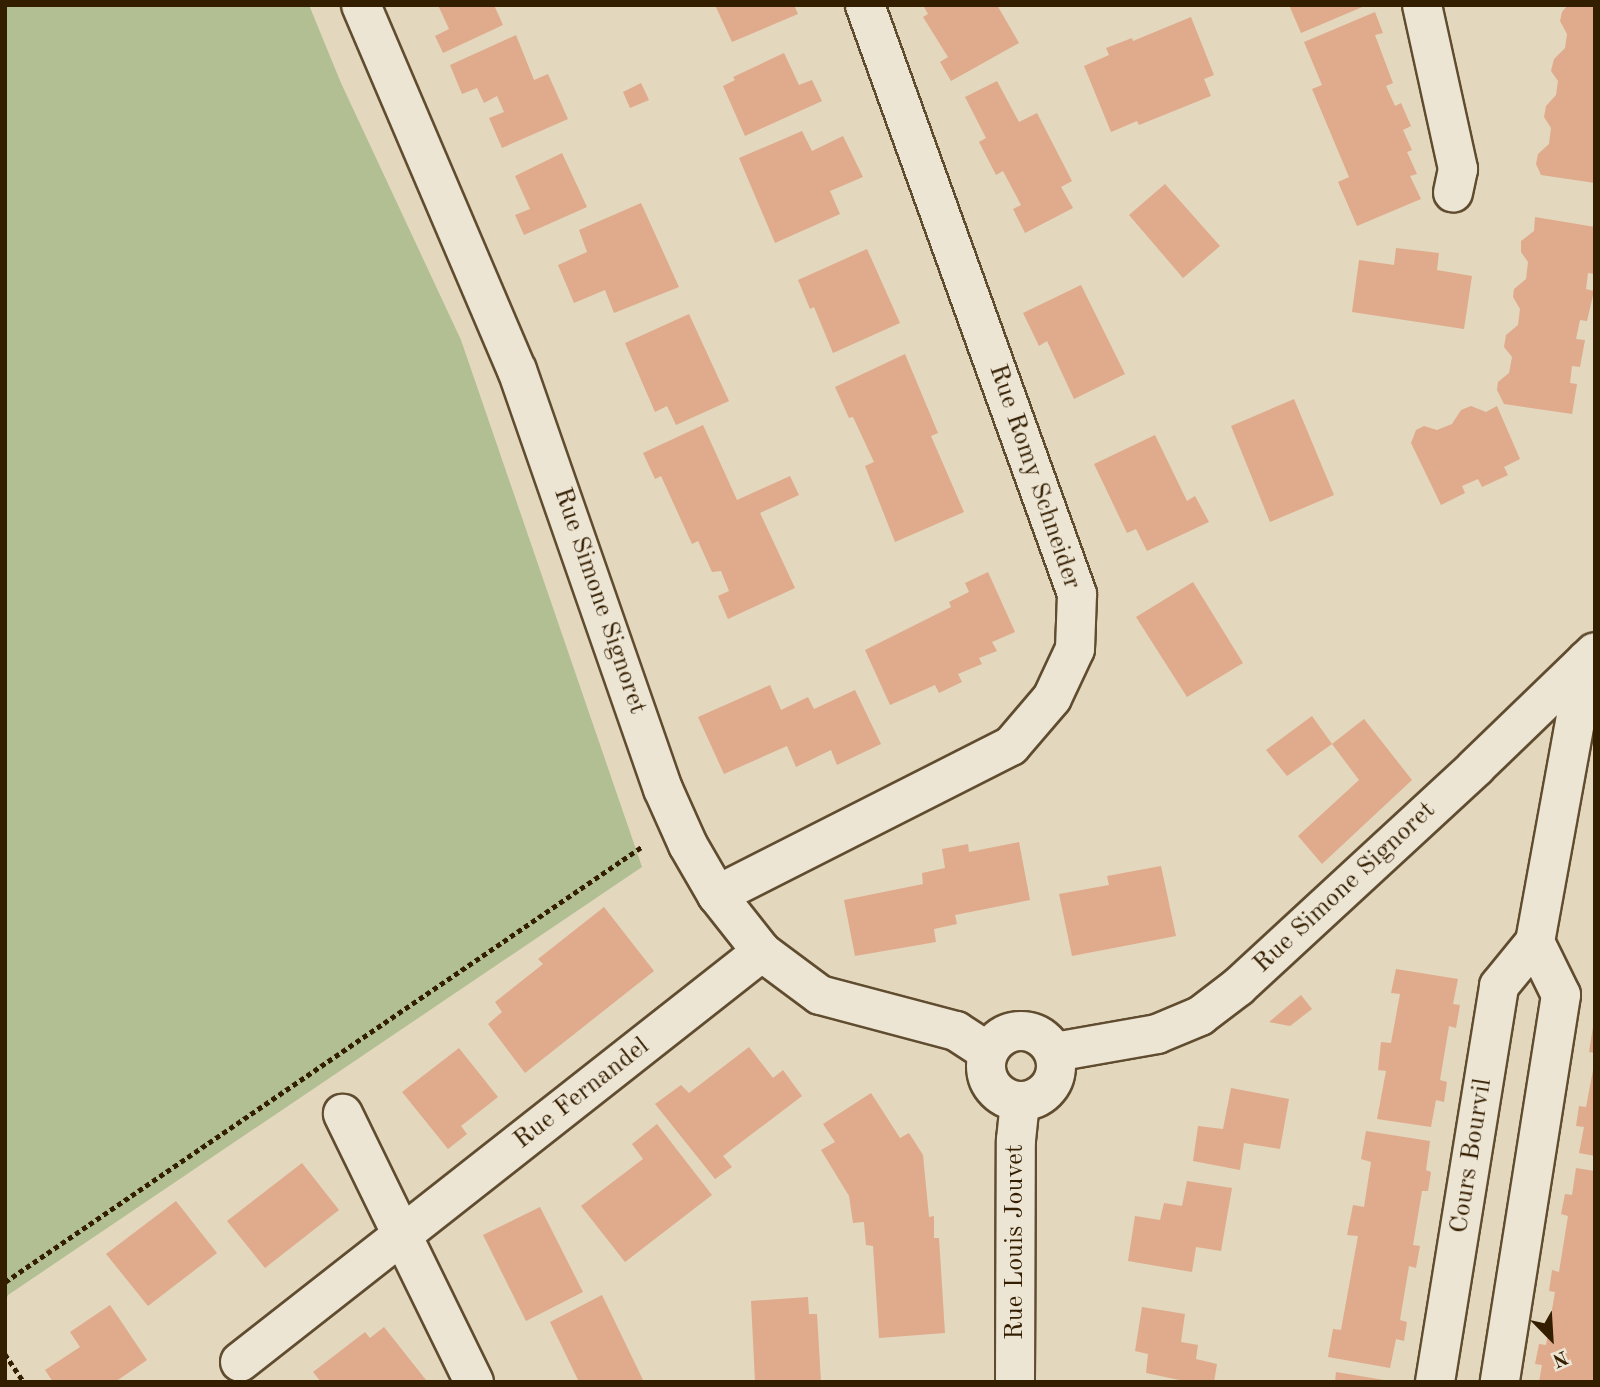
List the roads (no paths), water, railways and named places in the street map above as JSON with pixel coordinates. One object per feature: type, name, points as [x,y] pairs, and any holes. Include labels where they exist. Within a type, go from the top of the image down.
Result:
[{"type":"street","name":"Rue Simone Signoret","points":[[361,5],[517,370],[663,789],[717,895],[762,952],[820,995],[956,1031],[988,1052]]},
{"type":"street","name":"Rue Romy Schneider","points":[[717,895],[1011,746],[1052,698],[1074,649],[1077,594],[865,5]]},
{"type":"street","points":[[1422,5],[1458,169],[1453,192]]},
{"type":"street","name":"Rue Simone Signoret","points":[[1055,1052],[1157,1034],[1200,1016],[1238,987],[1476,767],[1590,657]]},
{"type":"street","name":"Cours Bourvil","points":[[1435,1382],[1499,986],[1535,943],[1590,657]]},
{"type":"street","points":[[1500,1382],[1562,995],[1535,943]]},
{"type":"street","name":"Rue Fernandel","points":[[240,1362],[762,952]]},
{"type":"street","points":[[1022,1029],[1042,1035],[1055,1052],[1058,1070],[1051,1087],[1037,1098],[1020,1102],[1003,1097],[991,1085],[985,1069],[988,1052],[1001,1035],[1022,1029]]},
{"type":"street","name":"Rue Louis Jouvet","points":[[1015,1382],[1016,1139],[1020,1102]]},
{"type":"street","points":[[343,1114],[474,1382]]}]
